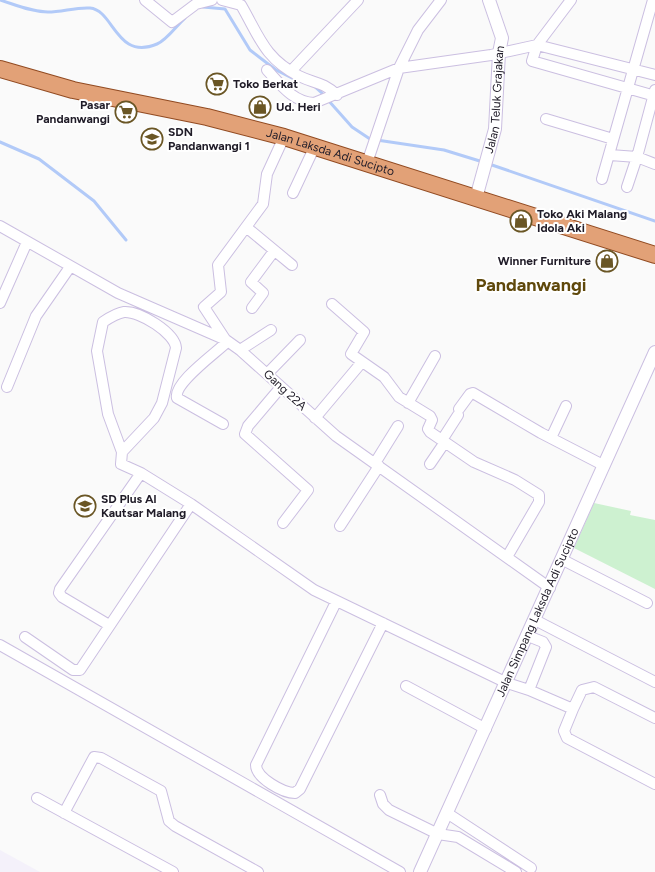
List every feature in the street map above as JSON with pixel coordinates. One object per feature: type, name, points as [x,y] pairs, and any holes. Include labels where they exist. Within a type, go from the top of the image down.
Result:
[{"type":"main road","name":"Jalan Laksda Adi Sucipto","points":[[0,69],[73,90],[207,117],[315,146],[370,155],[476,198],[655,255]]},
{"type":"street","points":[[145,0],[172,22],[196,4],[212,0]]},
{"type":"street","points":[[222,0],[242,5],[261,44],[271,56],[291,72],[301,77],[318,81],[336,95]]},
{"type":"street","points":[[291,72],[358,0]]},
{"type":"street","points":[[370,155],[399,68],[418,30],[441,0]]},
{"type":"street","name":"Jalan Teluk Grajakan","points":[[476,198],[489,154],[498,107],[499,53],[502,38],[489,0]]},
{"type":"street","points":[[571,0],[537,45],[532,58],[536,63],[629,89],[654,93],[627,187]]},
{"type":"street","points":[[602,180],[653,0]]},
{"type":"street","points":[[267,70],[297,99],[304,102],[321,102],[382,73],[399,68],[499,53],[537,45],[655,76]]},
{"type":"street","points":[[546,119],[613,139]]},
{"type":"street","points":[[223,424],[177,398],[176,395],[178,388],[186,379],[226,341],[204,307],[221,292],[218,265],[263,204],[267,174],[284,137]]},
{"type":"street","points":[[293,194],[315,146]]},
{"type":"street","points":[[610,155],[637,157],[655,164]]},
{"type":"street","name":"Gang 22A","points":[[0,226],[118,294],[226,341],[240,350],[336,436],[550,588]]},
{"type":"street","points":[[246,227],[292,265]]},
{"type":"street","points":[[0,303],[27,242]]},
{"type":"street","points":[[252,308],[263,292],[250,282],[274,251]]},
{"type":"street","points":[[7,387],[36,316],[70,267]]},
{"type":"street","points":[[332,304],[364,332],[351,354],[384,377],[399,397],[430,416],[432,420],[428,430],[474,462],[515,480],[540,497],[539,502],[507,557]]},
{"type":"street","points":[[122,452],[154,418],[162,403],[176,348],[173,340],[157,325],[137,314],[125,312],[103,322],[97,351],[108,414],[122,452],[121,464],[141,473],[191,504],[301,582],[336,602],[507,683],[529,690],[573,709]]},
{"type":"street","points":[[240,350],[271,330]]},
{"type":"street","points":[[267,374],[300,340]]},
{"type":"street","name":"Jalan Simpang Laksda Adi Sucipto","points":[[420,872],[563,560],[603,465],[655,352]]},
{"type":"street","points":[[408,403],[435,356]]},
{"type":"street","points":[[315,418],[362,362]]},
{"type":"street","points":[[281,387],[248,426],[245,434],[308,490],[283,523]]},
{"type":"street","points":[[430,464],[458,412],[470,394],[473,394],[603,465]]},
{"type":"street","points":[[551,438],[566,406]]},
{"type":"street","points":[[340,526],[398,426]]},
{"type":"street","points":[[110,625],[62,597],[60,589],[141,473]]},
{"type":"street","points":[[25,637],[77,671],[191,504]]},
{"type":"street","points":[[563,560],[647,603]]},
{"type":"street","points":[[336,602],[256,765],[259,775],[287,792],[295,793],[300,789],[383,623]]},
{"type":"street","points":[[535,620],[655,682]]},
{"type":"street","points":[[528,636],[543,642],[546,646],[529,690]]},
{"type":"street","points":[[0,645],[400,872]]},
{"type":"street","points":[[406,686],[486,729]]},
{"type":"street","points":[[655,718],[594,687],[582,690],[564,731],[567,738],[655,784]]},
{"type":"street","points":[[64,813],[94,757],[101,758],[161,791],[169,821],[258,872]]},
{"type":"street","points":[[380,795],[383,804],[389,810],[438,834],[458,837],[516,872]]},
{"type":"street","points":[[37,798],[173,872]]},
{"type":"street","points":[[447,813],[531,868]]},
{"type":"shaded area","points":[[0,850],[40,872],[0,872]]},
{"type":"green space","points":[[594,503],[631,511],[630,515],[655,520],[655,589],[574,548]]},
{"type":"waterway","points":[[0,0],[42,12],[90,8],[98,11],[105,17],[124,41],[133,46],[143,47],[161,42],[185,18]]},
{"type":"waterway","points":[[203,7],[225,9],[250,50],[276,70],[294,79]]},
{"type":"waterway","points":[[314,86],[324,95]]},
{"type":"waterway","points":[[328,100],[352,127],[370,139],[444,150],[483,162]]},
{"type":"waterway","points":[[0,142],[39,159],[94,201],[126,240]]},
{"type":"waterway","points":[[489,164],[655,221]]},
{"type":"place","name":"Toko Berkat","points":[[217,84]]},
{"type":"place","name":"Ud. Heri","points":[[260,107]]},
{"type":"place","name":"Pasar Pandanwangi","points":[[126,112]]},
{"type":"place","name":"SDN Pandanwangi 1","points":[[152,139]]},
{"type":"place","name":"Toko Aki Malang Idola Aki","points":[[521,221]]},
{"type":"place","name":"Winner Furniture","points":[[607,261]]},
{"type":"place","name":"SD Plus Al Kautsar Malang","points":[[85,506]]},
{"type":"district","name":"Pandanwangi","points":[[531,285]]}]
